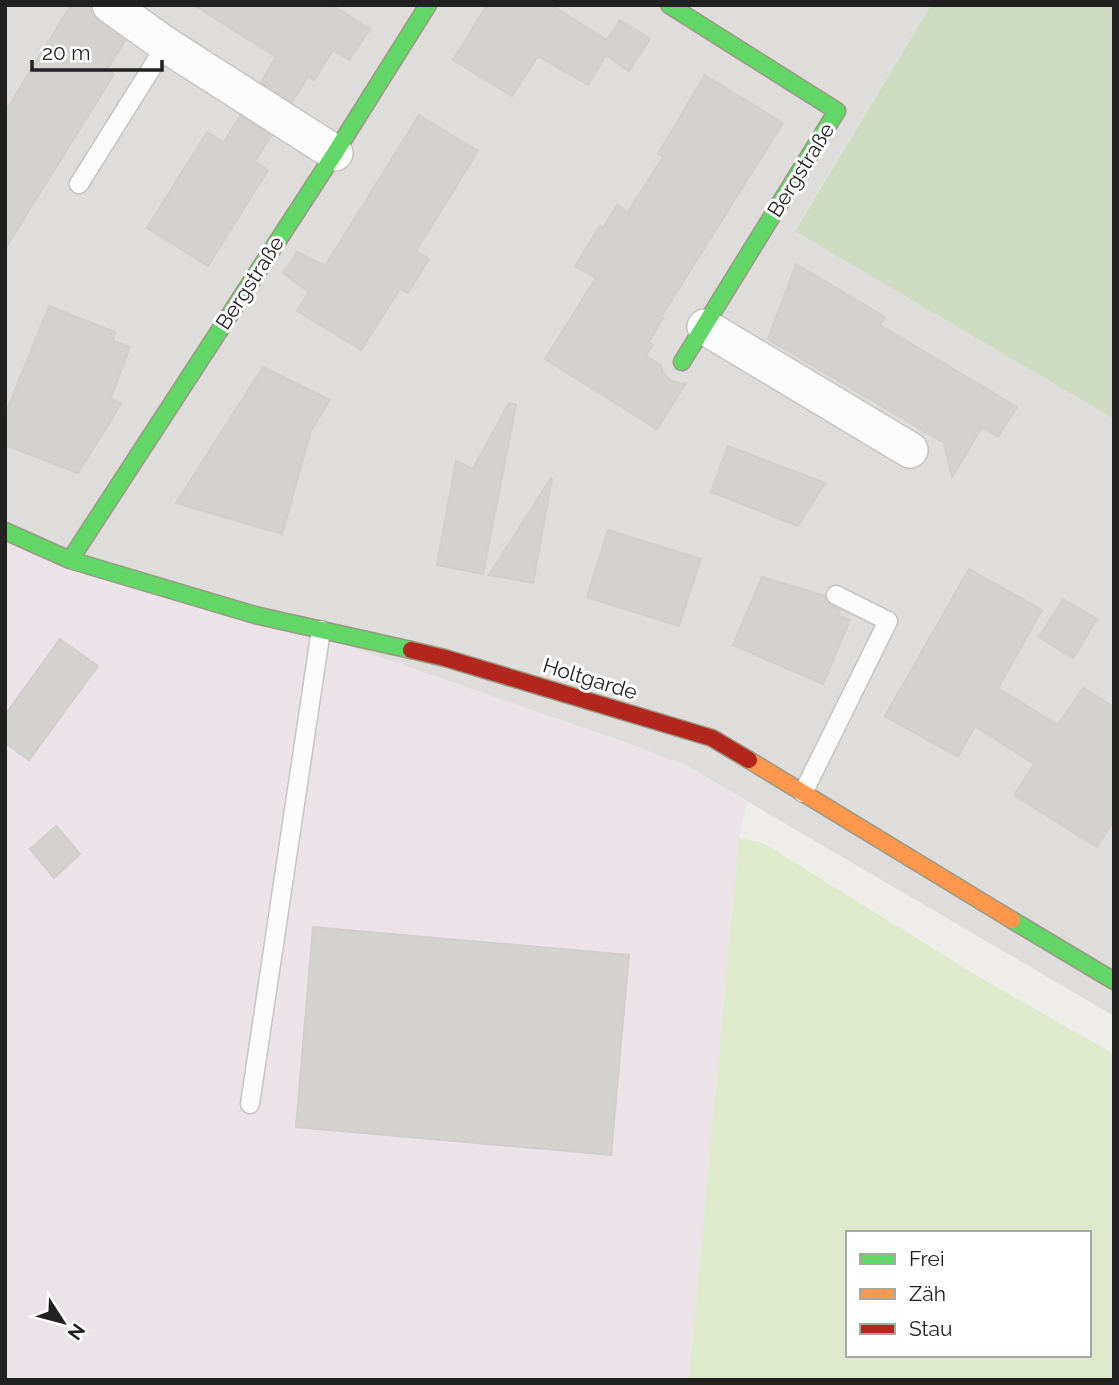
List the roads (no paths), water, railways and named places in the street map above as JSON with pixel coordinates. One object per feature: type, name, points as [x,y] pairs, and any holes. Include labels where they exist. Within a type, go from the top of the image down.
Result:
[{"type":"street","points":[[110,5],[166,45],[335,153]]},
{"type":"street","name":"Bergstraße","points":[[71,560],[428,5]]},
{"type":"street","name":"Bergstraße","points":[[669,5],[837,111],[682,362]]},
{"type":"street","points":[[705,327],[910,450]]},
{"type":"street","name":"Holtgarde","points":[[5,531],[71,560],[255,615],[445,658],[712,738],[1114,981]]},
{"type":"lane","points":[[79,184],[166,45]]},
{"type":"lane","points":[[803,793],[888,621],[836,595]]},
{"type":"lane","points":[[250,1104],[321,630]]}]
